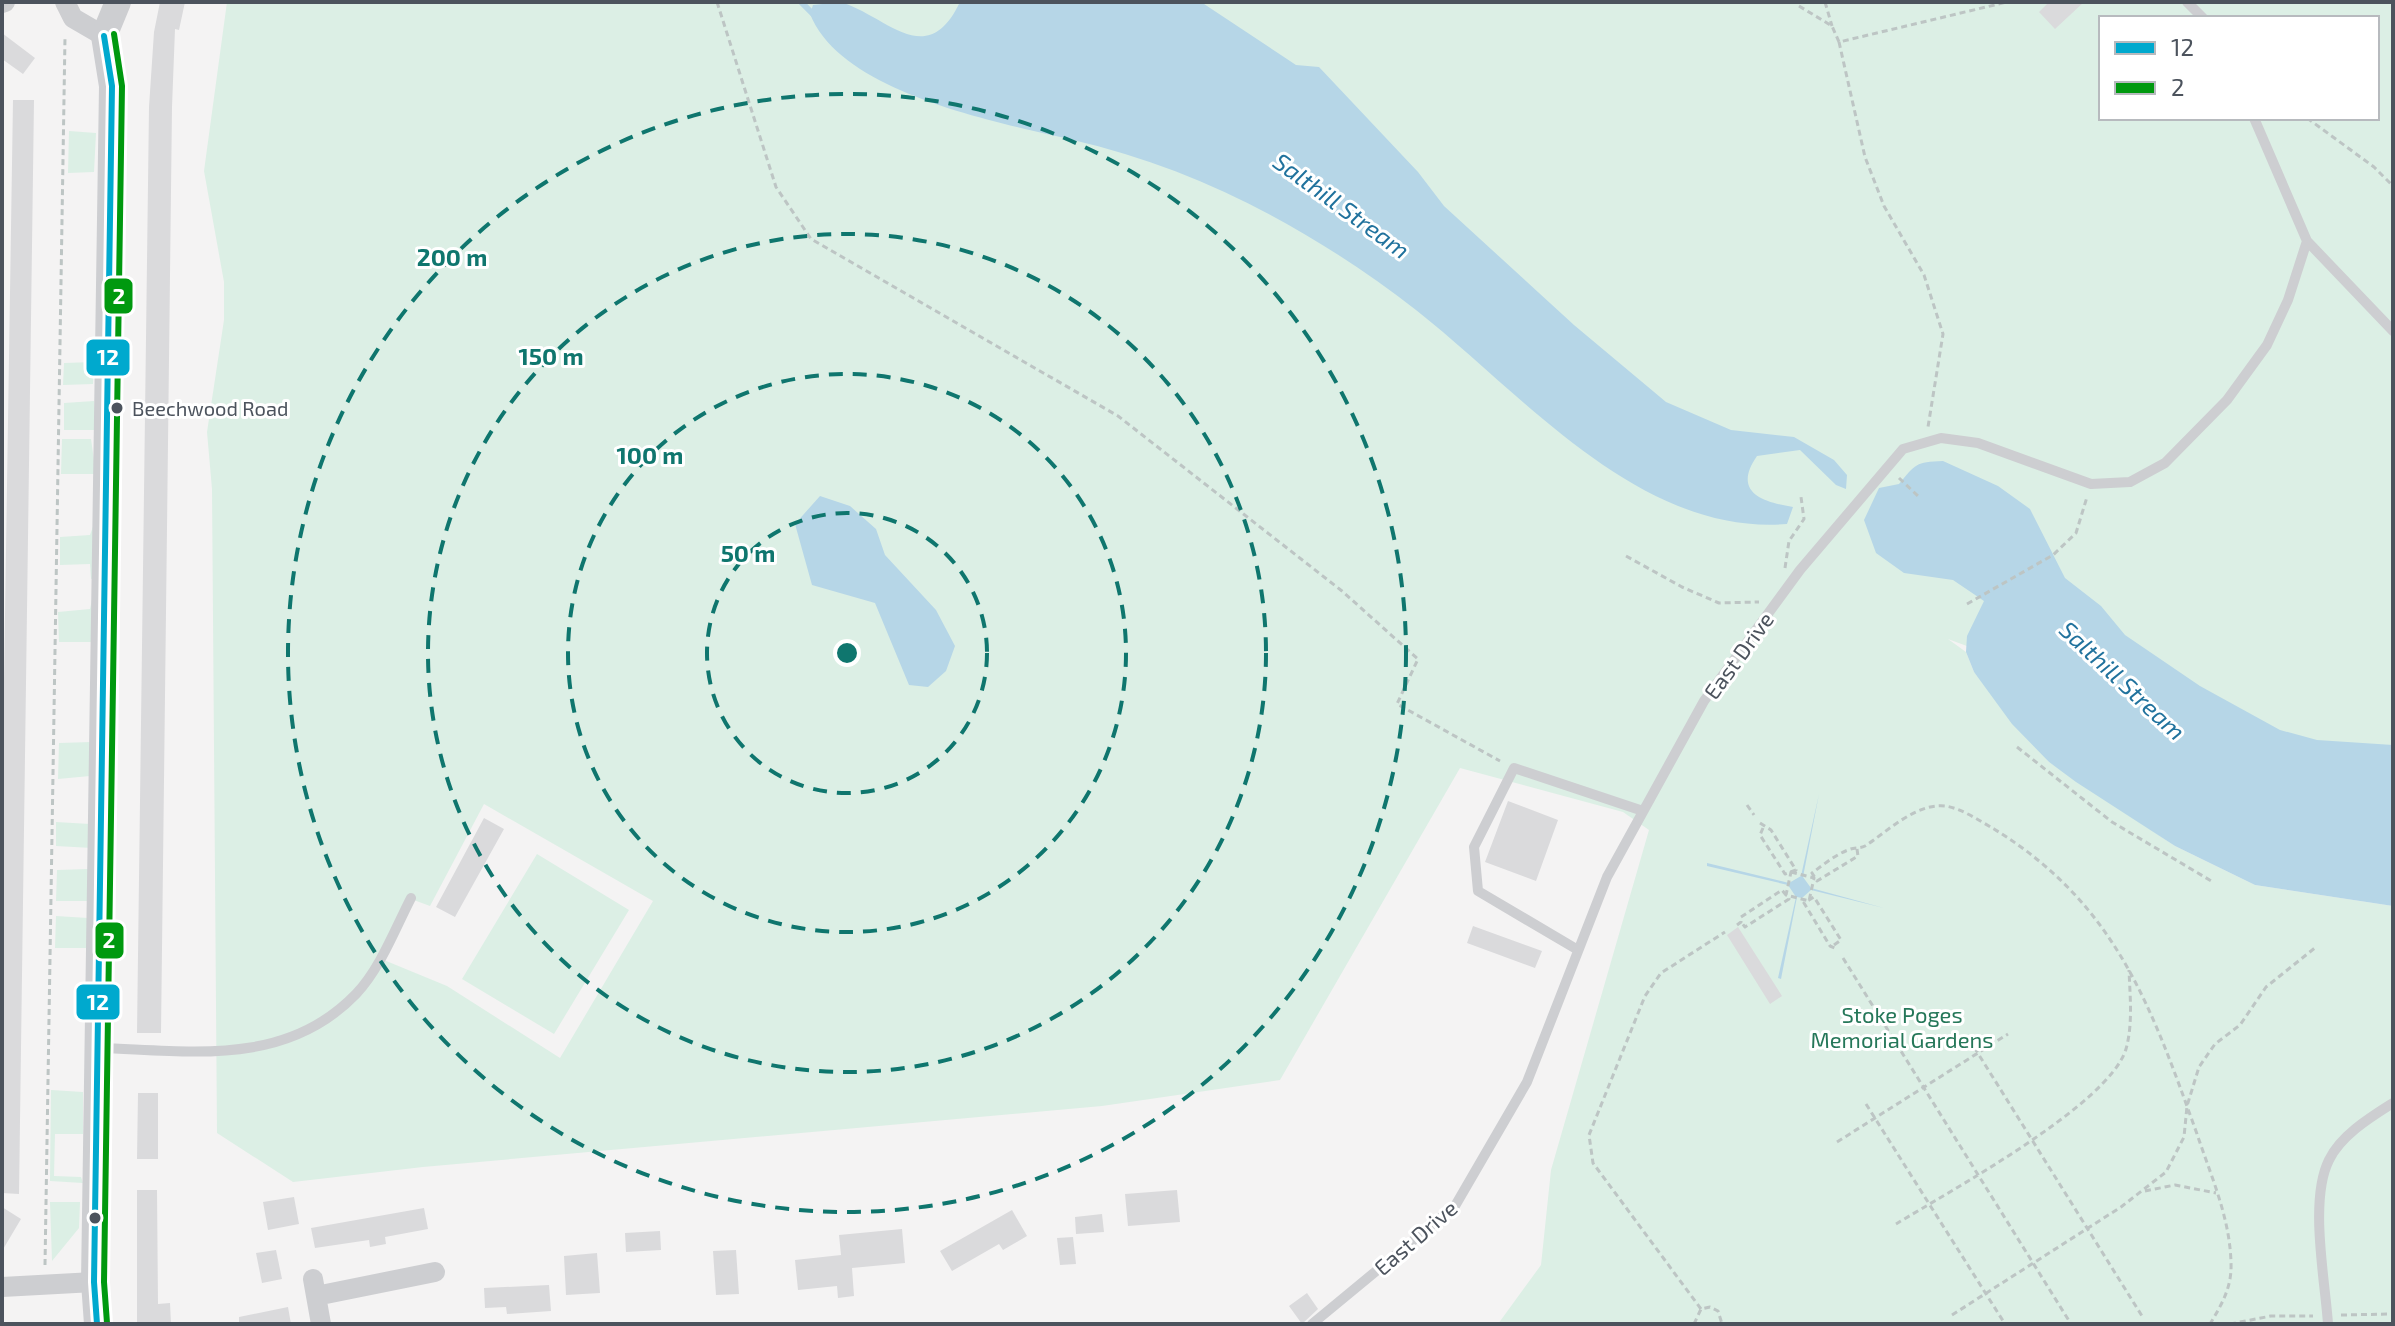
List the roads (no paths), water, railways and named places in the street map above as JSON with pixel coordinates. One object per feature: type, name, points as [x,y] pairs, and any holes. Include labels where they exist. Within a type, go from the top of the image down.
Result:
[{"type":"street","points":[[65,2],[73,18],[104,36]]},
{"type":"street","points":[[97,1324],[94,1282],[112,86],[104,36],[118,2]]},
{"type":"street","points":[[321,1324],[315,1288],[422,1270]]},
{"type":"street","points":[[2,1287],[94,1282]]},
{"type":"lane","points":[[2255,120],[2307,241],[2393,331]]},
{"type":"lane","name":"East Drive","points":[[1312,1324],[1455,1206],[1527,1082],[1607,877],[1704,701],[1784,592],[1903,449],[1941,438],[1978,443],[2091,484],[2130,482],[2165,463],[2227,400],[2267,345],[2288,300],[2307,241]]},
{"type":"lane","points":[[1578,950],[1478,891],[1474,847],[1514,768],[1643,811]]},
{"type":"lane","points":[[98,1048],[209,1052],[262,1047],[314,1030],[357,993],[411,898]]},
{"type":"lane","points":[[2328,1320],[2320,1186],[2330,1158],[2345,1139],[2393,1103]]},
{"type":"water","points":[[841,2],[906,34],[920,36],[934,33],[947,22],[960,2],[1201,2],[1296,65],[1319,67],[1418,172],[1444,206],[1574,325],[1666,402],[1731,430],[1794,437],[1834,460],[1847,475],[1846,489],[1836,485],[1800,450],[1757,456],[1748,478],[1749,487],[1761,498],[1793,507],[1787,524],[1733,522],[1682,507],[1633,483],[1586,453],[1416,310],[1337,254],[1254,206],[1120,152],[1005,124],[925,100],[854,65],[827,42],[810,14],[813,5]]},
{"type":"water","points":[[1943,461],[1998,486],[2030,509],[2065,578],[2101,606],[2125,635],[2200,686],[2280,730],[2317,740],[2393,745],[2393,906],[2255,885],[2175,846],[2049,762],[2012,724],[1974,672],[1966,652],[1967,636],[1984,601],[1953,580],[1904,573],[1876,553],[1864,520],[1879,488],[1899,484],[1921,463]]},
{"type":"water","points":[[820,496],[850,506],[876,529],[885,555],[936,610],[955,646],[946,671],[928,687],[909,685],[875,603],[812,585],[795,524]]},
{"type":"water","points":[[1819,794],[1803,877],[1811,888],[1884,908],[1811,890],[1802,898],[1797,897],[1781,979],[1778,978],[1796,897],[1788,885],[1707,866],[1707,863],[1789,883],[1801,876]]},
{"type":"waterway","name":"Salthill Stream","points":[[801,2],[816,17]]},
{"type":"place","name":"Beechwood Road","points":[[117,408]]},
{"type":"park label","name":"Stoke Poges Memorial Gardens","points":[[1902,1026]]}]
